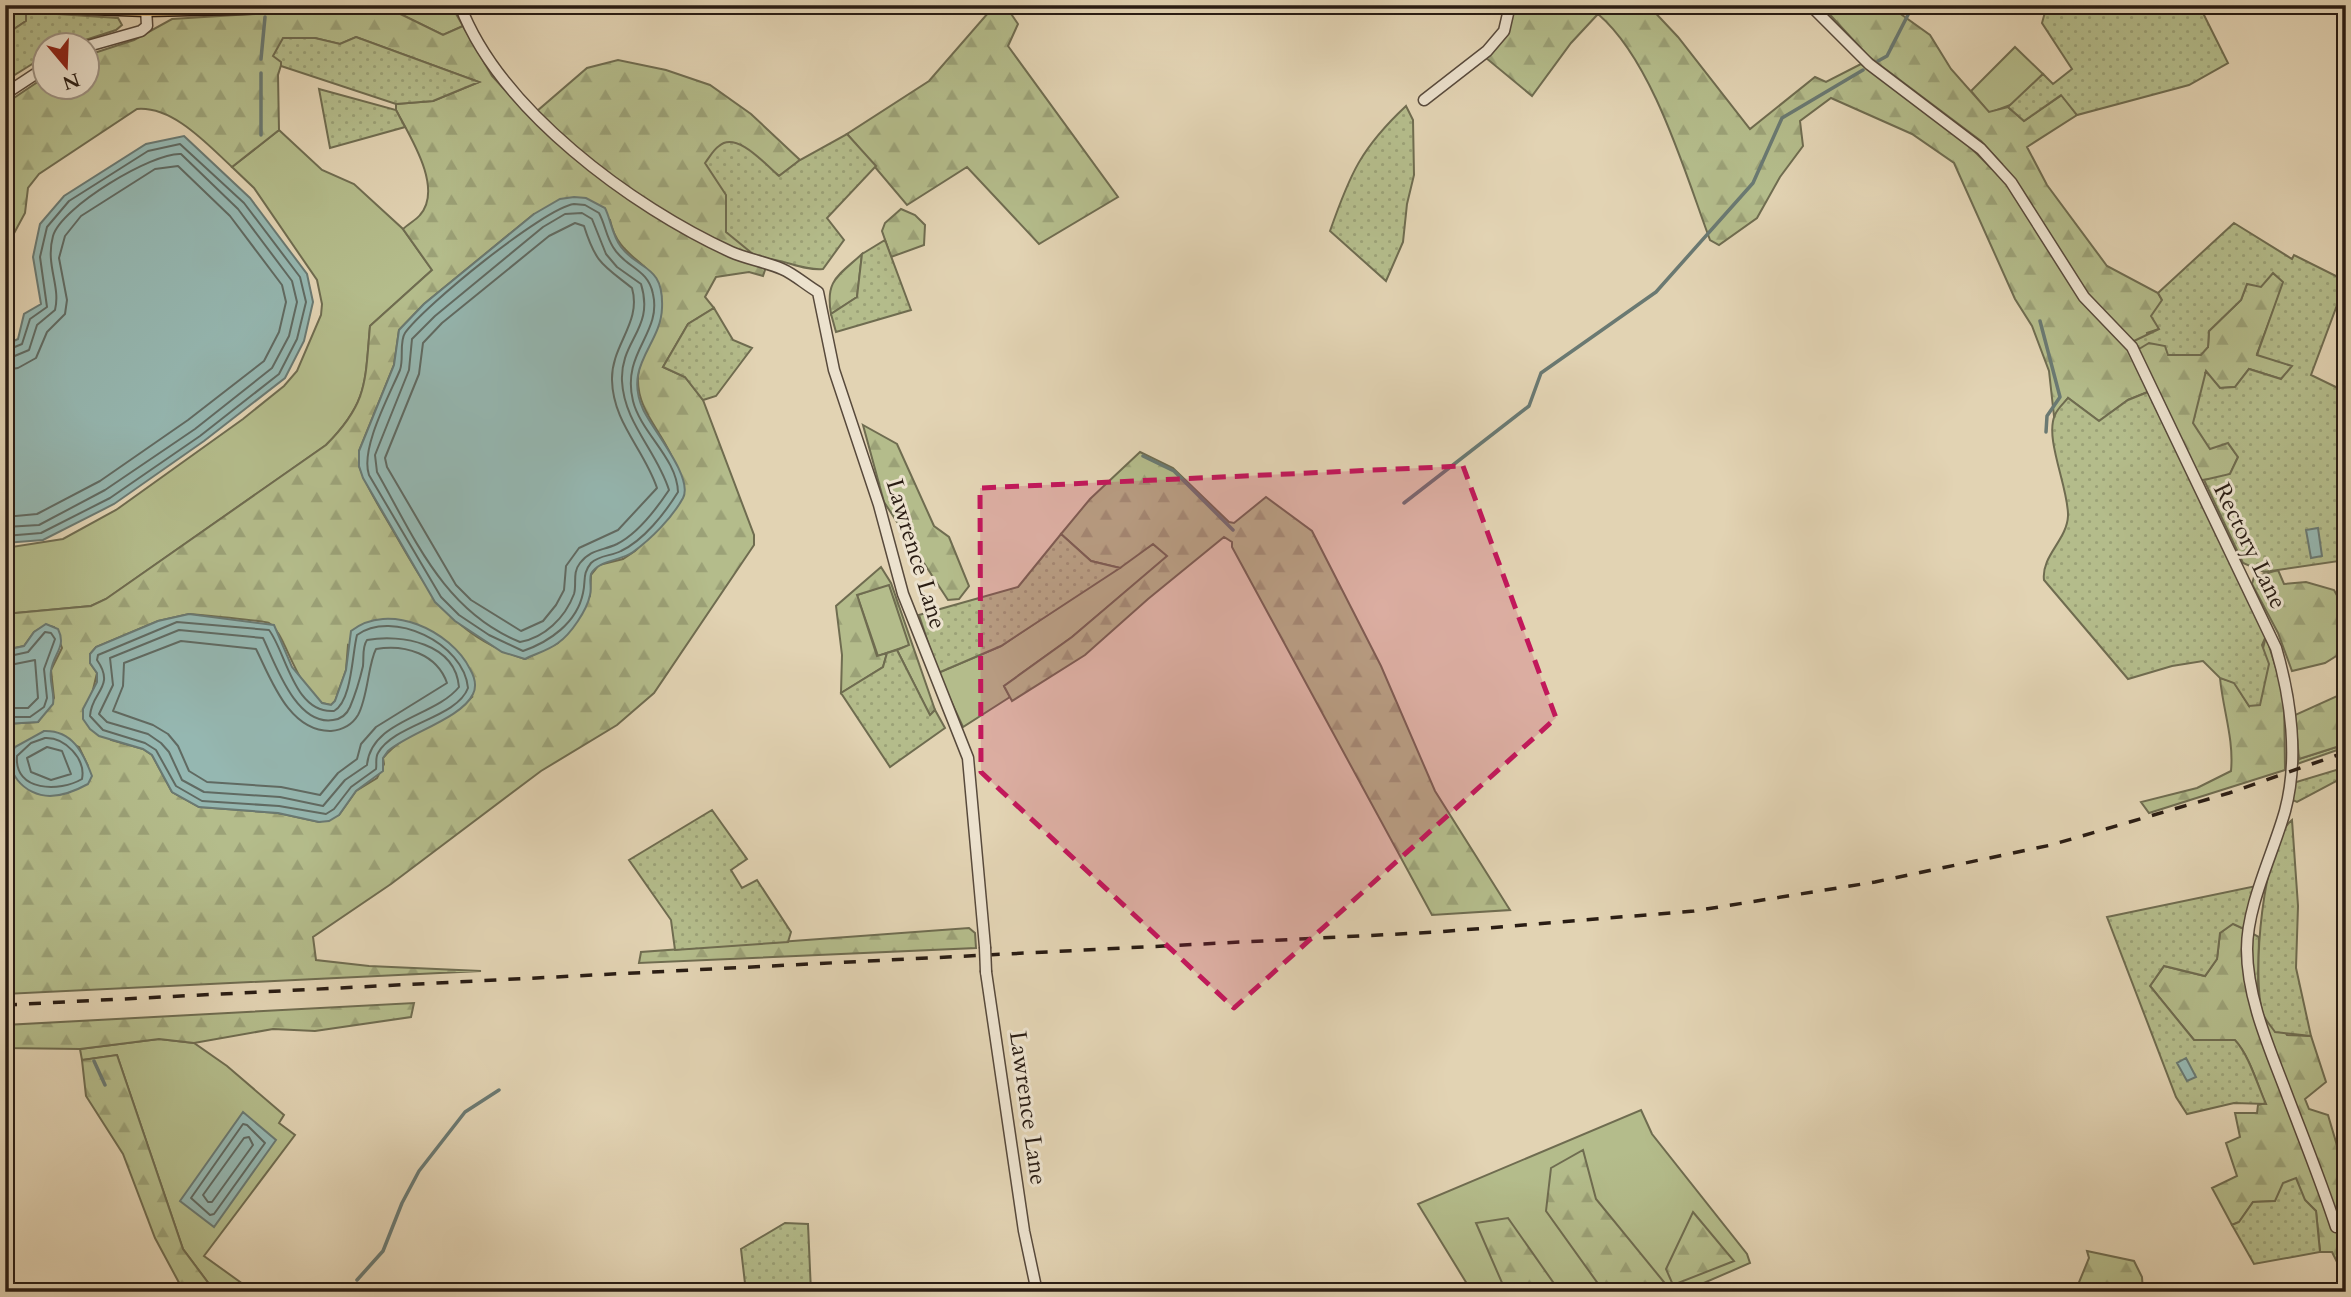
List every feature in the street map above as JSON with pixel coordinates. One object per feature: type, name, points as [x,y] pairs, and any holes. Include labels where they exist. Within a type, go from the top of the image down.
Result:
[{"type":"main road","points":[[64,5],[146,8],[274,5]]},
{"type":"street","name":"Lawrence Lane","points":[[460,5],[488,62],[507,88],[532,114],[636,200],[732,252],[783,270],[818,292],[834,370],[880,505],[903,594],[933,678],[968,758],[986,972],[1024,1231],[1037,1292]]},
{"type":"street","points":[[1424,100],[1487,51],[1504,31],[1510,5]]},
{"type":"street","name":"Rectory Lane","points":[[1810,5],[1869,64],[1981,149],[2011,182],[2084,297],[2132,347],[2276,648],[2286,680],[2292,762],[2285,809],[2248,935],[2249,970],[2272,1055],[2336,1227]]},
{"type":"street","points":[[102,42],[141,31],[147,26],[146,8]]},
{"type":"street","points":[[5,94],[32,76]]},
{"type":"highlighted area","points":[[1463,466],[1556,718],[1234,1008],[981,772],[980,488]]},
{"type":"green space","points":[[451,5],[463,26],[443,35],[384,6]]},
{"type":"green space","points":[[995,5],[1005,5],[1018,24],[1008,46],[1118,197],[1039,244],[967,167],[907,205],[847,134],[929,81]]},
{"type":"green space","points":[[1514,5],[1648,5],[1678,37],[1750,129],[1815,77],[1826,82],[1861,64],[1964,141],[1994,171],[2002,164],[1981,141],[1868,56],[1821,5],[1888,5],[1930,35],[1951,69],[1989,112],[2008,107],[2024,121],[2062,95],[2077,115],[2027,147],[2047,185],[2107,266],[2158,293],[2162,300],[2159,329],[2147,333],[2149,343],[2208,347],[2209,331],[2241,300],[2247,284],[2273,273],[2284,282],[2257,354],[2293,366],[2281,379],[2249,369],[2235,387],[2220,388],[2205,372],[2228,443],[2238,457],[2230,474],[2218,479],[2200,480],[2157,388],[2128,400],[2099,421],[2068,398],[2054,416],[2049,371],[2032,326],[2015,299],[1954,163],[1912,134],[1831,98],[1800,121],[1803,146],[1780,177],[1757,218],[1719,245],[1710,240],[1678,151],[1651,88],[1618,34],[1598,14],[1571,43],[1532,96],[1486,58],[1509,31]]},
{"type":"green space","points":[[2047,5],[2199,5],[2228,63],[2189,85],[2077,115],[2061,95],[2024,121],[2008,107],[2043,74],[2053,84],[2072,69],[2042,23]]},
{"type":"green space","points":[[384,6],[443,35],[463,26],[492,76],[530,117],[587,68],[618,60],[666,70],[710,85],[751,114],[800,160],[779,176],[741,145],[726,195],[727,232],[749,248],[766,267],[763,276],[749,272],[716,277],[705,297],[714,308],[688,324],[663,367],[685,377],[703,400],[754,535],[754,545],[654,693],[617,725],[541,771],[391,884],[313,937],[316,960],[369,966],[481,971],[5,994],[5,724],[38,722],[54,698],[51,670],[62,648],[54,627],[46,625],[34,632],[24,646],[5,650],[5,614],[91,606],[106,599],[326,445],[340,430],[350,417],[362,391],[370,326],[432,270],[403,229],[420,215],[426,204],[428,191],[422,162],[396,110],[396,104],[433,101],[479,82],[356,37],[340,44],[315,38],[282,62],[278,75],[279,130],[232,167],[189,128],[176,120],[150,110],[137,109],[39,174],[28,188],[25,213],[5,250],[5,104],[32,86],[32,102],[102,102],[102,50],[134,40],[172,19]],"holes":[[[534,214],[610,220],[620,244],[650,273],[660,292],[660,314],[643,356],[638,378],[639,389],[645,409],[673,460],[684,495],[658,529],[635,551],[623,559],[599,565],[591,575],[590,596],[558,643],[525,659],[500,650],[479,638],[461,625],[432,593],[370,491],[359,466],[359,451],[394,365],[399,330],[424,304]],[[189,614],[269,623],[275,628],[305,685],[322,703],[331,705],[335,701],[346,670],[348,645],[472,697],[462,706],[392,748],[383,758],[384,764],[377,778],[356,791],[339,815],[319,822],[278,813],[199,807],[172,792],[152,755],[143,749],[111,740],[92,694],[97,673],[90,663],[90,654],[96,647],[158,621]],[[43,731],[79,747],[88,766]]]},
{"type":"green space","points":[[5,11],[26,12],[26,21],[5,35]]},
{"type":"green space","points":[[26,12],[118,18],[122,25],[102,35],[102,32],[32,32],[32,64],[5,81],[5,35],[26,21]]},
{"type":"green space","points":[[356,37],[479,82],[433,101],[396,104],[281,66],[281,62],[273,56],[283,38],[315,38],[340,44]]},
{"type":"green space","points":[[2015,47],[2043,74],[2013,104],[1989,113],[1971,91]]},
{"type":"green space","points":[[319,89],[396,110],[405,127],[330,148]]},
{"type":"green space","points":[[1406,106],[1413,120],[1414,175],[1407,204],[1403,242],[1386,281],[1330,231],[1351,177],[1367,149]]},
{"type":"green space","points":[[279,130],[322,170],[354,184],[403,229],[432,270],[370,326],[362,391],[350,417],[326,445],[106,599],[91,606],[5,614],[5,548],[63,539],[116,510],[243,419],[284,386],[297,371],[321,315],[322,304],[317,280],[254,188],[232,167]]},
{"type":"green space","points":[[847,134],[876,166],[827,218],[844,240],[823,269],[759,259],[726,232],[726,195],[705,163],[717,148],[726,142],[734,142],[759,157],[779,176],[800,160]]},
{"type":"green space","points":[[901,209],[915,215],[925,225],[924,245],[891,257],[882,231],[885,223]]},
{"type":"green space","points":[[2234,223],[2292,259],[2294,255],[2346,281],[2311,375],[2346,392],[2346,560],[2264,572],[2243,563],[2204,480],[2230,474],[2238,457],[2228,443],[2210,449],[2193,423],[2206,371],[2220,388],[2235,387],[2249,369],[2281,379],[2292,366],[2257,355],[2283,282],[2273,273],[2261,287],[2247,284],[2241,300],[2209,331],[2208,347],[2201,355],[2168,355],[2165,346],[2149,343],[2139,349],[2134,341],[2159,329],[2151,316],[2162,300],[2158,293]]},
{"type":"green space","points":[[885,240],[911,310],[836,332],[831,314],[857,297],[862,254]]},
{"type":"green space","points":[[862,254],[857,297],[831,314],[830,293],[835,280]]},
{"type":"green space","points":[[714,308],[733,340],[752,348],[716,396],[703,400],[685,377],[663,367],[688,324]]},
{"type":"green space","points":[[2148,392],[2266,636],[2262,645],[2269,664],[2260,705],[2249,706],[2234,683],[2220,678],[2203,661],[2172,666],[2128,679],[2044,580],[2046,563],[2067,525],[2068,516],[2053,437],[2052,425],[2056,413],[2068,398],[2099,421],[2128,400]]},
{"type":"green space","points":[[863,425],[897,444],[934,526],[949,537],[969,586],[959,599],[948,600],[884,502]]},
{"type":"green space","points":[[1140,452],[1173,468],[1229,522],[1234,523],[1266,497],[1312,531],[1381,666],[1435,791],[1510,910],[1432,915],[1232,547],[1232,542],[1224,537],[1085,655],[1012,701],[1004,686],[1072,637],[1167,556],[1153,544],[1120,568],[1091,561],[1061,534],[1090,499]]},
{"type":"green space","points":[[1061,534],[1091,561],[1120,568],[1001,646],[938,673],[919,615],[1018,587]]},
{"type":"green space","points":[[1153,544],[1168,556],[1072,637],[1004,686],[1010,697],[963,727],[938,673],[1001,646]]},
{"type":"green space","points":[[881,567],[891,583],[935,710],[930,716],[897,650],[909,645],[889,585],[857,595],[877,656],[887,653],[883,667],[841,693],[842,655],[836,606]]},
{"type":"green space","points":[[2278,570],[2284,584],[2306,582],[2334,590],[2346,612],[2346,650],[2325,663],[2292,671],[2278,633],[2252,584],[2254,577]]},
{"type":"green space","points":[[889,584],[910,645],[878,656],[857,595]]},
{"type":"green space","points":[[2266,636],[2284,694],[2285,770],[2149,813],[2141,802],[2197,788],[2231,771],[2230,736],[2220,678],[2234,682],[2249,706]]},
{"type":"green space","points":[[897,650],[930,715],[935,710],[945,728],[890,767],[841,693],[883,667],[887,653]]},
{"type":"green space","points":[[2346,692],[2346,744],[2299,759],[2295,715]]},
{"type":"green space","points":[[2346,744],[2346,747],[2297,764],[2299,759]]},
{"type":"green space","points":[[2346,767],[2346,776],[2297,802],[2290,799],[2293,783]]},
{"type":"green space","points":[[712,810],[747,859],[731,870],[742,888],[757,880],[791,932],[788,942],[675,950],[671,920],[629,860]]},
{"type":"green space","points":[[2292,820],[2298,906],[2296,968],[2311,1036],[2275,1032],[2264,1016],[2260,997],[2259,943],[2267,882],[2282,833]]},
{"type":"green space","points":[[2256,886],[2244,929],[2233,924],[2220,933],[2217,959],[2205,976],[2164,966],[2150,986],[2194,1040],[2235,1040],[2249,1062],[2266,1104],[2234,1103],[2187,1114],[2176,1097],[2107,917]]},
{"type":"green space","points":[[2233,923],[2259,937],[2258,989],[2287,1035],[2311,1036],[2326,1082],[2305,1099],[2309,1109],[2328,1115],[2346,1176],[2346,1280],[2332,1252],[2320,1252],[2316,1211],[2305,1200],[2253,1202],[2239,1222],[2232,1225],[2212,1188],[2237,1176],[2226,1143],[2240,1137],[2235,1113],[2257,1113],[2258,1105],[2265,1103],[2249,1061],[2235,1041],[2194,1040],[2150,986],[2164,966],[2205,976],[2217,959],[2220,933]]},
{"type":"green space","points":[[969,928],[975,933],[976,948],[639,963],[641,952]]},
{"type":"green space","points":[[414,1003],[411,1017],[315,1031],[273,1029],[194,1043],[159,1039],[80,1049],[5,1048],[5,1025]]},
{"type":"green space","points":[[159,1039],[194,1043],[227,1066],[284,1115],[279,1123],[295,1135],[204,1256],[254,1292],[215,1292],[183,1249],[117,1055],[82,1060],[80,1049]]},
{"type":"green space","points":[[117,1055],[183,1249],[215,1292],[184,1292],[155,1238],[123,1154],[86,1096],[82,1060]]},
{"type":"green space","points":[[1641,1110],[1652,1134],[1747,1254],[1750,1263],[1683,1292],[1472,1292],[1418,1204]]},
{"type":"green space","points":[[1583,1150],[1596,1199],[1668,1287],[1659,1292],[1604,1292],[1546,1211],[1551,1168]]},
{"type":"green space","points":[[2296,1178],[2305,1200],[2316,1211],[2320,1252],[2254,1264],[2232,1225],[2239,1222],[2253,1202],[2275,1201],[2283,1183]]},
{"type":"green space","points":[[1693,1212],[1734,1261],[1673,1285],[1666,1269]]},
{"type":"green space","points":[[1508,1218],[1560,1292],[1506,1292],[1476,1223]]},
{"type":"green space","points":[[785,1223],[808,1224],[811,1292],[746,1292],[741,1249]]},
{"type":"green space","points":[[2087,1251],[2134,1261],[2142,1277],[2143,1292],[2075,1292],[2089,1258]]},
{"type":"water","points":[[184,136],[250,198],[307,274],[313,302],[304,341],[285,378],[204,441],[114,504],[43,540],[5,543],[5,345],[18,339],[24,314],[41,304],[33,257],[40,224],[64,196],[146,144]]},
{"type":"water","points":[[586,198],[605,208],[621,247],[649,270],[659,283],[662,294],[660,321],[640,367],[638,394],[647,417],[683,478],[685,489],[683,498],[673,513],[647,541],[628,555],[594,569],[590,576],[591,592],[588,601],[568,634],[554,645],[525,659],[502,652],[455,621],[435,602],[363,478],[359,466],[359,451],[394,365],[399,330],[424,304],[534,214],[560,199]]},
{"type":"water","points":[[2318,528],[2322,556],[2311,558],[2306,530]]},
{"type":"water","points":[[189,614],[274,625],[292,667],[322,703],[331,705],[335,701],[346,670],[351,631],[366,622],[383,619],[418,624],[449,643],[470,669],[474,691],[467,703],[447,718],[388,751],[383,758],[383,771],[356,791],[339,815],[329,821],[319,822],[278,813],[199,807],[172,792],[152,755],[143,749],[99,736],[83,719],[83,709],[97,682],[97,673],[90,663],[90,654],[96,647],[158,621]]},
{"type":"water","points":[[46,624],[58,629],[61,641],[51,671],[53,704],[38,722],[5,724],[5,650],[24,646],[34,632]]},
{"type":"water","points":[[44,731],[62,734],[75,744],[92,776],[88,784],[70,792],[50,796],[32,792],[18,780],[11,765],[15,747]]},
{"type":"water","points":[[2186,1058],[2196,1077],[2187,1081],[2177,1063]]},
{"type":"water","points":[[243,1112],[276,1140],[214,1227],[180,1201]]},
{"type":"waterway","points":[[1878,61],[1887,56],[1913,5]]},
{"type":"waterway","points":[[261,59],[265,17]]},
{"type":"waterway","points":[[1404,503],[1529,406],[1541,373],[1656,292],[1753,183],[1782,118],[1863,70]]},
{"type":"waterway","points":[[261,73],[261,135]]},
{"type":"waterway","points":[[2040,321],[2060,397],[2047,416],[2046,432]]},
{"type":"waterway","points":[[1143,456],[1174,471],[1233,530]]},
{"type":"waterway","points":[[94,1061],[105,1085]]},
{"type":"waterway","points":[[357,1280],[383,1251],[402,1203],[419,1171],[465,1112],[499,1090]]},
{"type":"railway","points":[[5,1005],[1438,932],[1694,911],[1875,882],[2051,845],[2229,793],[2346,752]]}]
